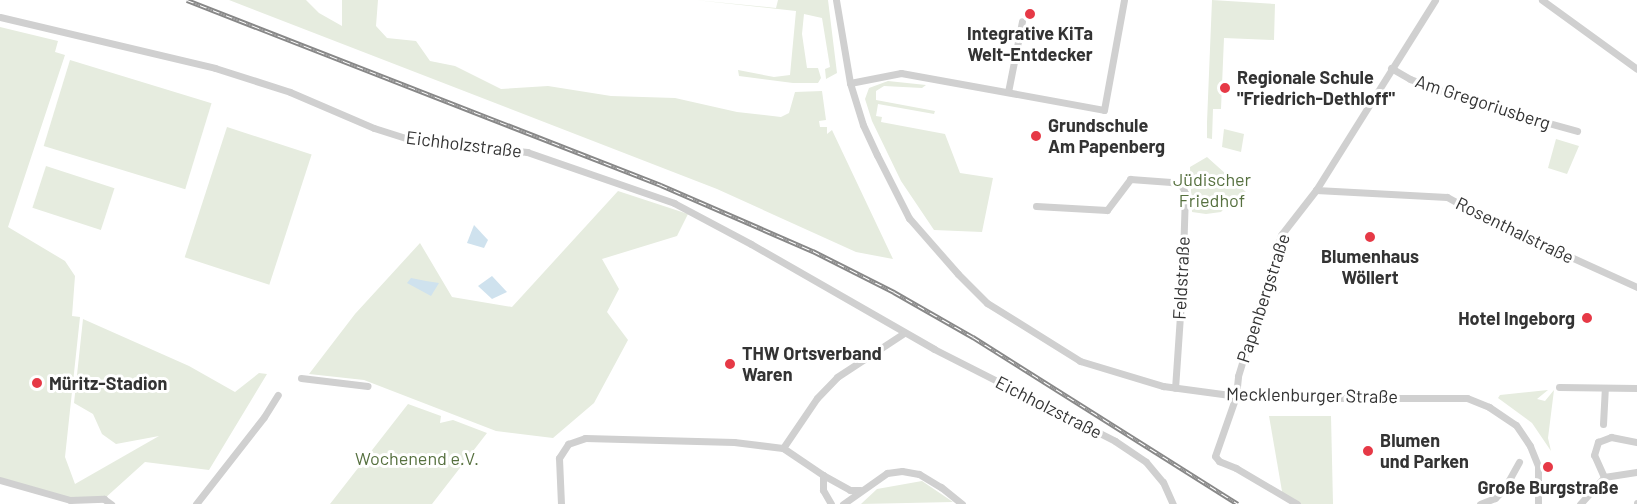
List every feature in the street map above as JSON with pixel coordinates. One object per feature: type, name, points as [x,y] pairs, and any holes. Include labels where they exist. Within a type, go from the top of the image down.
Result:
[{"type":"street","name":"Mecklenburger Straße","points":[[836,0],[850,83],[867,133],[909,218],[987,303],[1080,360],[1137,380],[1175,388],[1236,396],[1467,398],[1489,407],[1516,425],[1530,446],[1538,466],[1538,504]]},
{"type":"street","points":[[850,83],[901,73],[1104,110],[1124,0]]},
{"type":"street","name":"Papenbergstraße","points":[[1297,504],[1236,468],[1219,461],[1215,456],[1236,396],[1238,376],[1281,235],[1316,190],[1435,0]]},
{"type":"street","points":[[1542,0],[1637,69]]},
{"type":"street","name":"Eichholzstraße","points":[[0,18],[215,68],[290,92],[374,128],[415,141],[526,152],[674,203],[751,244],[904,333],[1115,441],[1146,462],[1163,482],[1173,504]]},
{"type":"street","points":[[1008,92],[1022,21]]},
{"type":"street","name":"Am Gregoriusberg","points":[[1391,68],[1410,79],[1472,102],[1577,131]]},
{"type":"street","name":"Feldstraße","points":[[1036,206],[1107,210],[1130,179],[1171,182],[1182,186],[1185,193],[1175,388]]},
{"type":"street","name":"Rosenthalstraße","points":[[1316,190],[1447,197],[1487,219],[1637,286]]},
{"type":"street","points":[[783,448],[817,398],[837,377],[904,333]]},
{"type":"street","points":[[301,378],[368,386]]},
{"type":"street","points":[[1559,387],[1637,388]]},
{"type":"street","points":[[1603,424],[1605,388]]},
{"type":"street","points":[[195,504],[264,417],[278,395]]},
{"type":"street","points":[[1604,477],[1594,454],[1595,446],[1601,439],[1611,437],[1637,442]]},
{"type":"street","points":[[561,504],[559,458],[567,444],[585,438],[734,442],[783,448],[850,490],[860,490]]},
{"type":"street","points":[[1480,504],[1495,498],[1504,489],[1519,462]]},
{"type":"street","points":[[843,504],[887,473],[902,471],[919,474],[962,504]]},
{"type":"street","points":[[1580,504],[1604,477],[1637,472]]},
{"type":"street","points":[[823,475],[823,490],[831,504]]},
{"type":"street","points":[[0,480],[82,503],[104,499],[111,504]]},
{"type":"green space","points":[[229,0],[306,0],[319,13],[342,26],[342,0],[378,0],[376,26],[387,38],[416,41],[430,61],[455,66],[501,89],[548,86],[611,96],[675,98],[737,112],[781,117],[789,113],[795,92],[822,91],[826,120],[819,121],[820,127],[827,127],[827,134],[832,130],[893,259],[856,252],[717,189]]},
{"type":"green space","points":[[695,0],[776,8],[778,0],[828,0],[837,73],[826,79],[825,69],[830,67],[822,18],[804,14],[802,34],[807,68],[818,68],[821,78],[818,83],[793,83],[739,76],[738,70],[774,77],[790,75],[796,11]]},
{"type":"green space","points":[[1212,0],[1275,4],[1274,40],[1224,38],[1221,109],[1213,109],[1212,139],[1207,138],[1207,122]]},
{"type":"green space","points":[[0,27],[58,41],[55,52],[65,55],[8,227],[65,261],[75,276],[72,316],[80,317],[65,457],[75,484],[159,436],[116,444],[102,434],[93,414],[74,403],[83,319],[189,366],[235,392],[259,373],[267,374],[209,470],[145,462],[104,499],[83,501],[0,480]]},
{"type":"green space","points":[[70,60],[212,103],[185,189],[44,146]]},
{"type":"green space","points":[[888,81],[926,85],[922,88],[884,86],[876,91],[876,100],[935,111],[934,114],[878,104],[876,116],[882,117],[881,122],[945,134],[960,173],[993,178],[982,232],[934,230],[901,181],[872,121],[865,99],[869,88]]},
{"type":"green space","points":[[227,127],[312,155],[269,285],[185,257]]},
{"type":"green space","points":[[1224,129],[1244,134],[1241,152],[1222,147]]},
{"type":"green space","points":[[1556,139],[1579,146],[1567,174],[1548,168]]},
{"type":"green space","name":"Jüdischer Friedhof","points":[[1207,157],[1246,192],[1234,198],[1221,212],[1206,214],[1192,212],[1190,167]]},
{"type":"green space","points":[[46,166],[114,188],[101,230],[32,208]]},
{"type":"green space","points":[[618,191],[688,214],[677,236],[602,259],[619,289],[607,312],[628,340],[594,403],[553,438],[496,431],[364,380],[309,374],[355,314],[420,243],[452,297],[512,307]]},
{"type":"green space","points":[[1548,390],[1537,399],[1545,401],[1554,390],[1548,438],[1551,451],[1532,423],[1498,398],[1500,395]]},
{"type":"green space","name":"Wochenend e.V.","points":[[408,404],[441,416],[440,423],[453,420],[487,433],[432,504],[330,504]]},
{"type":"green space","points":[[1269,416],[1331,416],[1333,504],[1297,504],[1283,497]]},
{"type":"green space","points":[[922,481],[953,502],[861,504],[877,489]]},
{"type":"water","points":[[474,225],[488,240],[484,248],[467,243]]},
{"type":"water","points":[[492,276],[507,292],[492,299],[478,286]]},
{"type":"water","points":[[411,278],[439,283],[431,296],[407,283]]},
{"type":"railway","points":[[187,0],[661,185],[813,251],[894,292],[973,337],[1238,504]]},
{"type":"place","name":"Integrative KiTa Welt-Entdecker","points":[[1030,14]]},
{"type":"place","name":"Regionale Schule \"Friedrich-Dethloff\"","points":[[1225,88]]},
{"type":"place","name":"Grundschule Am Papenberg","points":[[1036,136]]},
{"type":"place","name":"Blumenhaus Wöllert","points":[[1370,237]]},
{"type":"place","name":"Hotel Ingeborg","points":[[1587,318]]},
{"type":"place","name":"THW Ortsverband Waren","points":[[730,364]]},
{"type":"place","name":"Müritz-Stadion","points":[[37,383]]},
{"type":"place","name":"Blumen und Parken","points":[[1368,451]]},
{"type":"place","name":"Große Burgstraße","points":[[1548,467]]}]
